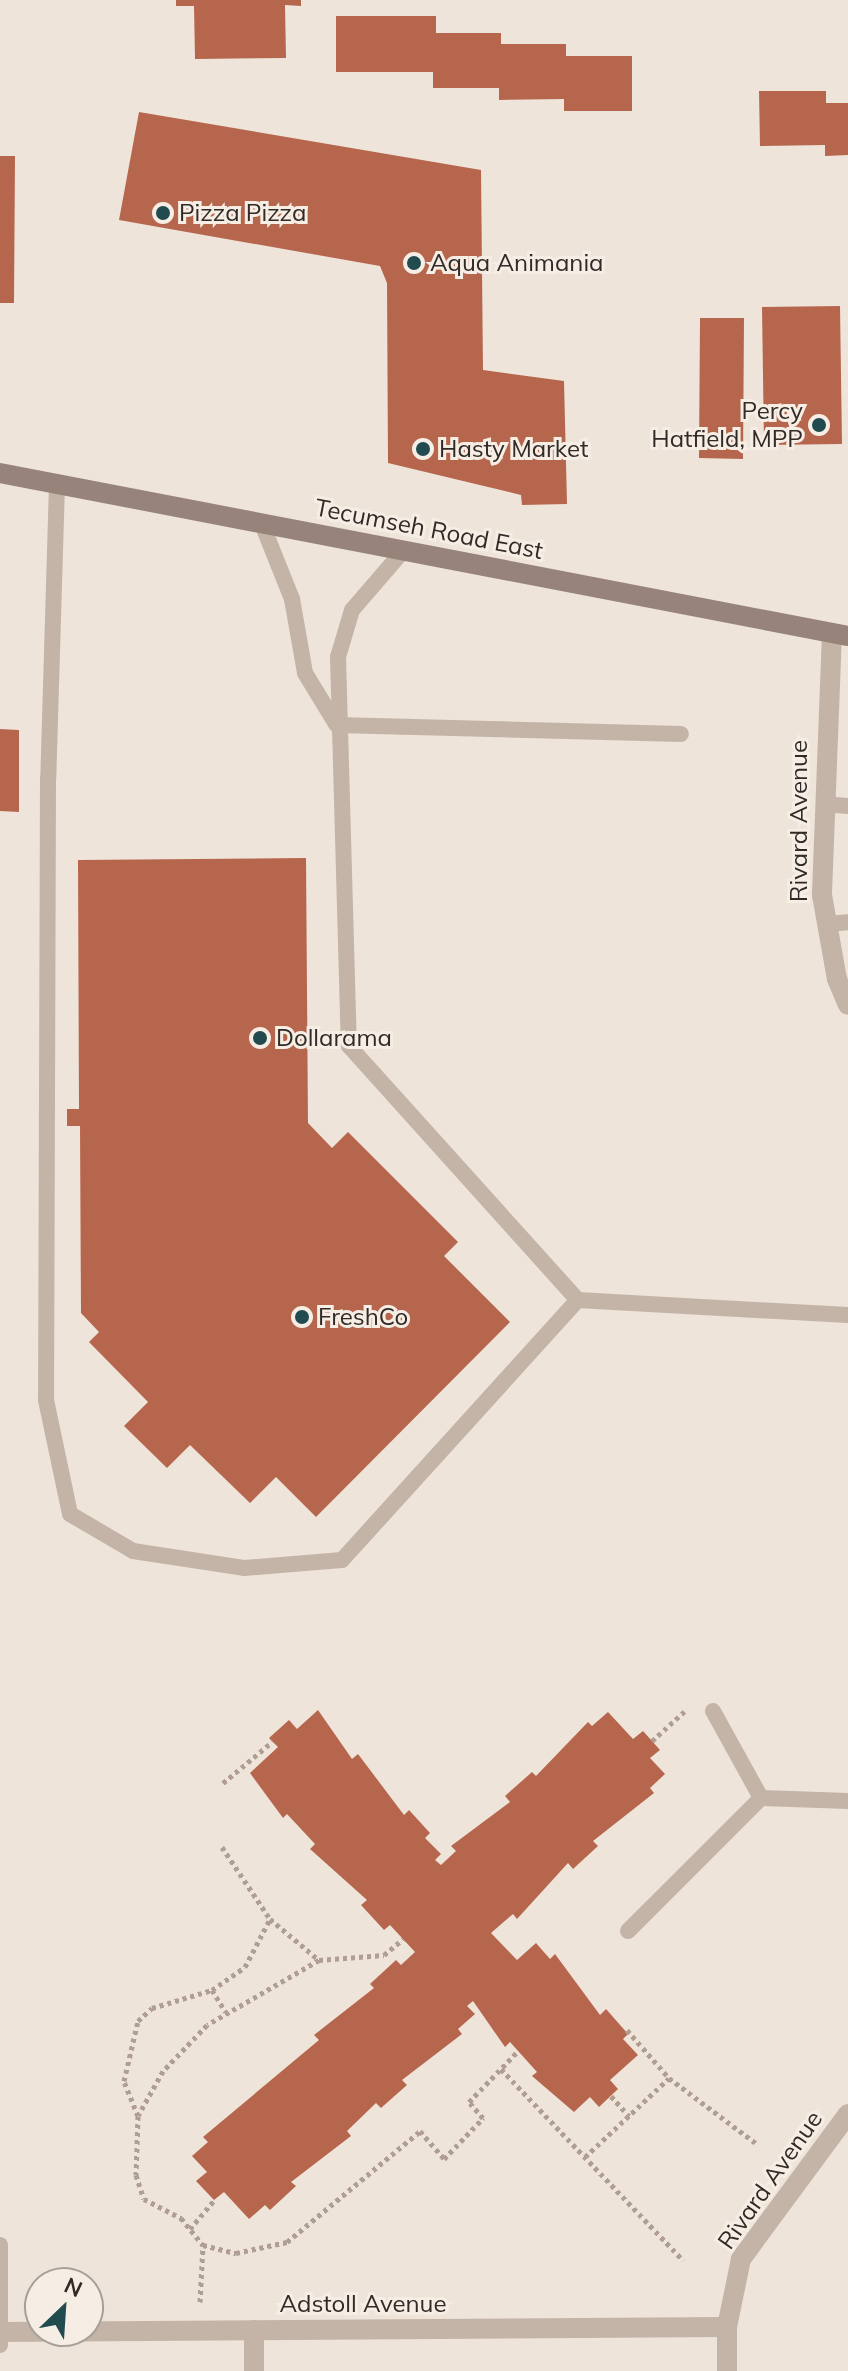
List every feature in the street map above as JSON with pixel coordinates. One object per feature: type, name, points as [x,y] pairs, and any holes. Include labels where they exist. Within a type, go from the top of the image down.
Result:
[{"type":"main road","name":"Tecumseh Road East","points":[[0,473],[840,634]]},
{"type":"street","name":"Rivard Avenue","points":[[840,634],[824,804],[848,1005]]},
{"type":"street","name":"Rivard Avenue","points":[[727,2371],[727,2327],[741,2259],[848,2114]]},
{"type":"street","name":"Adstoll Avenue","points":[[0,2336],[254,2330],[727,2327]]},
{"type":"street","points":[[254,2330],[254,2371]]},
{"type":"lane","points":[[57,484],[47,795],[46,1400],[70,1514],[133,1551],[244,1568],[342,1560],[578,1300]]},
{"type":"lane","points":[[262,524],[292,599],[305,673],[337,725]]},
{"type":"lane","points":[[403,551],[352,610],[338,657],[337,725],[349,1046],[578,1300],[848,1315]]},
{"type":"lane","points":[[337,725],[681,734]]},
{"type":"lane","points":[[824,804],[848,806]]},
{"type":"lane","points":[[713,1711],[761,1798]]},
{"type":"lane","points":[[628,1931],[761,1798],[848,1801]]},
{"type":"lane","points":[[0,2245],[0,2336]]},
{"type":"path","points":[[652,1741],[690,1707]]},
{"type":"path","points":[[223,1783],[272,1742]]},
{"type":"path","points":[[222,1847],[270,1919],[319,1960]]},
{"type":"path","points":[[270,1919],[245,1967],[212,1990],[172,1998],[138,2021],[124,2081],[138,2116],[136,2175],[144,2199],[190,2229],[203,2245],[236,2253],[287,2242],[420,2131],[444,2159],[483,2118],[469,2102],[518,2051]]},
{"type":"path","points":[[138,2116],[181,2049],[226,2012],[319,1960],[384,1955],[403,1939]]},
{"type":"path","points":[[212,1990],[226,2012]]},
{"type":"path","points":[[627,2030],[669,2078],[757,2144]]},
{"type":"path","points":[[501,2069],[683,2260]]},
{"type":"path","points":[[585,2157],[669,2078]]},
{"type":"path","points":[[611,2096],[629,2116]]},
{"type":"path","points":[[190,2229],[214,2200]]},
{"type":"path","points":[[200,2302],[203,2245]]},
{"type":"building","points":[[176,0],[301,0],[301,6],[285,5],[286,58],[195,59],[194,6],[176,6]]},
{"type":"building","points":[[336,16],[436,16],[436,33],[501,33],[501,44],[566,44],[566,56],[632,56],[632,111],[564,111],[564,99],[499,100],[499,88],[433,88],[433,72],[336,72]]},
{"type":"building","points":[[759,91],[826,91],[826,103],[848,103],[848,155],[825,156],[825,145],[760,146]]},
{"type":"building","points":[[139,112],[481,170],[483,370],[564,381],[567,504],[522,505],[521,495],[388,463],[387,283],[380,266],[119,220]]},
{"type":"building","points":[[0,156],[15,156],[14,303],[0,303]]},
{"type":"building","points":[[840,306],[842,444],[764,445],[762,307]]},
{"type":"building","points":[[700,318],[744,318],[743,459],[699,458]]},
{"type":"building","points":[[0,729],[19,730],[19,812],[0,811]]},
{"type":"building","points":[[306,858],[308,1123],[332,1148],[348,1132],[458,1242],[444,1256],[510,1322],[316,1517],[276,1477],[250,1503],[190,1445],[167,1468],[124,1426],[148,1402],[89,1342],[99,1332],[81,1313],[80,1126],[67,1126],[67,1109],[79,1109],[78,860]]},
{"type":"building","points":[[318,1710],[352,1759],[358,1754],[404,1815],[409,1810],[430,1833],[425,1838],[441,1854],[435,1860],[441,1865],[456,1851],[451,1846],[510,1802],[505,1796],[532,1772],[536,1776],[588,1722],[592,1726],[608,1712],[633,1739],[643,1731],[660,1750],[650,1758],[665,1774],[650,1788],[654,1793],[593,1841],[598,1846],[573,1869],[568,1863],[517,1919],[513,1914],[491,1933],[517,1960],[536,1943],[550,1959],[555,1954],[600,2015],[606,2009],[628,2034],[623,2039],[638,2055],[610,2080],[618,2089],[599,2107],[590,2097],[574,2112],[532,2076],[537,2072],[510,2042],[505,2047],[473,2001],[467,2006],[475,2014],[458,2029],[462,2034],[402,2080],[407,2085],[381,2108],[376,2103],[347,2131],[351,2136],[291,2182],[296,2186],[270,2210],[265,2205],[249,2219],[224,2192],[214,2200],[196,2181],[207,2172],[192,2156],[208,2142],[203,2137],[319,2040],[314,2035],[374,1988],[370,1984],[396,1960],[401,1965],[415,1952],[390,1925],[384,1930],[361,1905],[367,1900],[310,1849],[315,1844],[287,1814],[283,1818],[250,1773],[278,1747],[269,1738],[289,1720],[297,1729]]},
{"type":"place","name":"Pizza Pizza","points":[[163,213]]},
{"type":"place","name":"Aqua Animania","points":[[414,263]]},
{"type":"place","name":"Percy Hatfield, MPP","points":[[819,425]]},
{"type":"place","name":"Hasty Market","points":[[423,449]]},
{"type":"place","name":"Dollarama","points":[[260,1038]]},
{"type":"place","name":"FreshCo","points":[[302,1317]]}]
